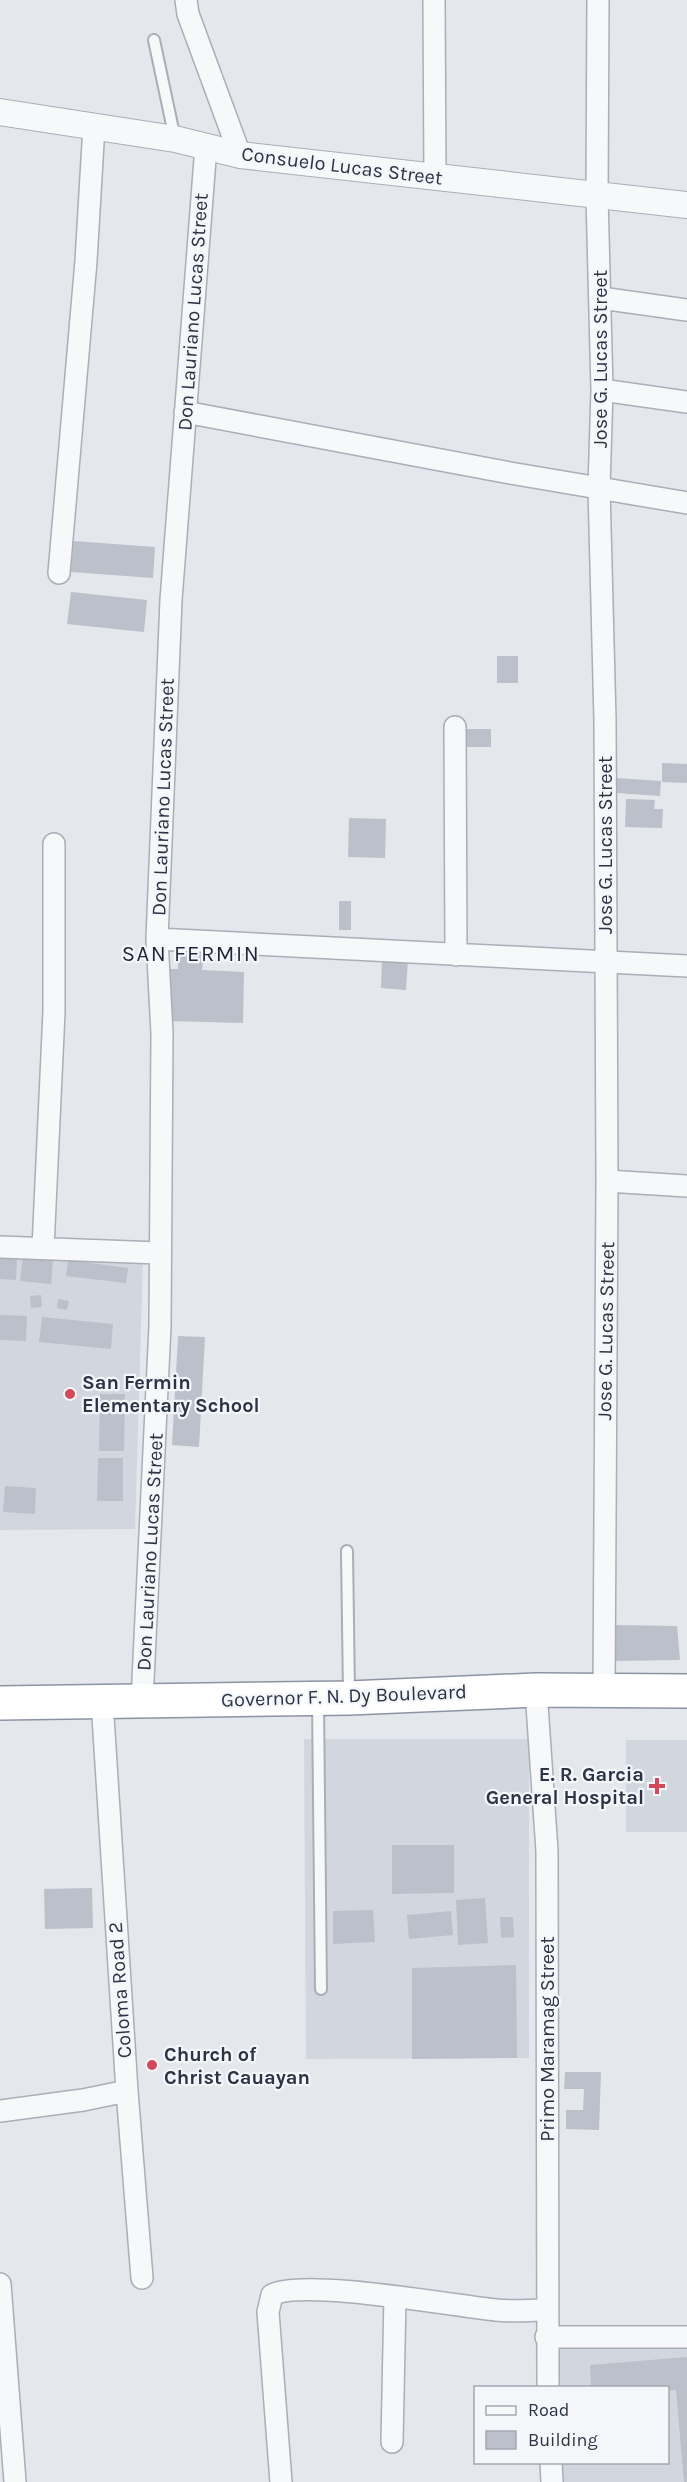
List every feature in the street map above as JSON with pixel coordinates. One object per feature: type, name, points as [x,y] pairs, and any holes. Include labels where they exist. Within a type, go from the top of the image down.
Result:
[{"type":"highway","name":"Governor F. N. Dy Boulevard","points":[[0,1703],[333,1698],[537,1690],[687,1691]]},
{"type":"street","points":[[186,0],[188,14],[240,155]]},
{"type":"street","points":[[434,0],[435,178]]},
{"type":"street","name":"Jose G. Lucas Street","points":[[598,0],[597,196],[602,390],[599,488],[605,720],[604,963],[607,1181],[604,1690]]},
{"type":"street","name":"Consuelo Lucas Street","points":[[0,112],[175,138],[240,155],[687,205]]},
{"type":"street","points":[[59,573],[86,261],[94,126]]},
{"type":"street","name":"Don Lauriano Lucas Street","points":[[142,1701],[160,1326],[162,1033],[157,939],[171,600],[206,146]]},
{"type":"street","points":[[601,298],[687,310]]},
{"type":"street","points":[[602,390],[687,402]]},
{"type":"street","points":[[185,412],[687,503]]},
{"type":"street","points":[[455,727],[456,955]]},
{"type":"street","points":[[44,1248],[54,1012],[54,844]]},
{"type":"street","points":[[157,939],[687,966]]},
{"type":"street","points":[[607,1181],[687,1186]]},
{"type":"street","points":[[0,1246],[159,1253]]},
{"type":"street","name":"Primo Maramag Street","points":[[537,1690],[547,1851],[546,2337],[548,2386]]},
{"type":"street","name":"Coloma Road 2","points":[[102,1701],[127,2091],[142,2278]]},
{"type":"street","points":[[0,2111],[83,2100],[127,2091]]},
{"type":"street","points":[[0,2284],[15,2482]]},
{"type":"street","points":[[281,2482],[268,2312],[272,2295],[279,2291],[291,2290],[395,2297],[499,2311],[546,2310]]},
{"type":"street","points":[[392,2442],[395,2297]]},
{"type":"street","points":[[546,2337],[687,2337]]},
{"type":"street","points":[[551,2464],[552,2482]]},
{"type":"lane","points":[[154,40],[175,138]]},
{"type":"lane","points":[[321,1989],[333,1698],[347,1551]]},
{"type":"shaded area","name":"San Fermin Elementary School","points":[[0,1255],[143,1258],[135,1529],[0,1530]]},
{"type":"shaded area","points":[[304,1739],[529,1739],[529,2058],[306,2059]]},
{"type":"shaded area","name":"E. R. Garcia General Hospital","points":[[626,1740],[687,1740],[687,1832],[626,1832]]},
{"type":"shaded area","points":[[687,2342],[687,2482],[561,2482],[560,2464],[669,2464],[669,2386],[558,2386],[557,2344]]},
{"type":"building","points":[[73,541],[155,547],[153,578],[71,572]]},
{"type":"building","points":[[71,592],[147,600],[144,632],[67,624]]},
{"type":"building","points":[[497,656],[518,656],[518,683],[497,683]]},
{"type":"building","points":[[463,729],[491,729],[491,747],[463,747]]},
{"type":"building","points":[[662,763],[687,764],[687,783],[662,782]]},
{"type":"building","points":[[617,778],[661,781],[660,796],[616,793]]},
{"type":"building","points":[[626,799],[655,800],[654,809],[663,809],[662,828],[625,827]]},
{"type":"building","points":[[349,818],[386,819],[385,858],[348,857]]},
{"type":"building","points":[[339,901],[351,901],[351,930],[339,930]]},
{"type":"building","points":[[179,944],[205,945],[202,970],[244,972],[243,1023],[169,1021],[170,969],[178,969]]},
{"type":"building","points":[[382,958],[408,959],[406,990],[381,988]]},
{"type":"building","points":[[23,1257],[53,1261],[51,1284],[20,1281]]},
{"type":"building","points":[[0,1258],[17,1258],[16,1280],[0,1279]]},
{"type":"building","points":[[68,1260],[128,1268],[126,1283],[66,1276]]},
{"type":"building","points":[[41,1295],[42,1307],[31,1308],[30,1296]]},
{"type":"building","points":[[58,1299],[69,1301],[67,1310],[57,1308]]},
{"type":"building","points":[[0,1315],[27,1316],[26,1341],[0,1340]]},
{"type":"building","points":[[42,1317],[113,1324],[111,1349],[39,1342]]},
{"type":"building","points":[[178,1336],[205,1337],[199,1447],[172,1445]]},
{"type":"building","points":[[100,1394],[125,1394],[124,1451],[99,1451]]},
{"type":"building","points":[[98,1458],[123,1458],[123,1501],[97,1501]]},
{"type":"building","points":[[5,1486],[36,1488],[35,1514],[3,1512]]},
{"type":"building","points":[[614,1625],[677,1626],[680,1660],[614,1661]]},
{"type":"building","points":[[392,1845],[454,1845],[454,1893],[392,1894]]},
{"type":"building","points":[[92,1888],[93,1928],[45,1929],[44,1889]]},
{"type":"building","points":[[485,1898],[488,1943],[458,1945],[456,1900]]},
{"type":"building","points":[[373,1910],[375,1942],[333,1944],[333,1911]]},
{"type":"building","points":[[451,1911],[453,1935],[409,1939],[407,1915]]},
{"type":"building","points":[[500,1917],[513,1917],[514,1937],[501,1938]]},
{"type":"building","points":[[516,1965],[517,2058],[412,2059],[412,1968]]},
{"type":"building","points":[[565,2072],[601,2072],[599,2130],[566,2129],[566,2110],[583,2110],[584,2089],[564,2089]]},
{"type":"building","points":[[687,2357],[687,2482],[684,2482],[676,2390],[669,2391],[669,2386],[591,2386],[590,2365]]},
{"type":"place","name":"San Fermin Elementary School","points":[[70,1394]]},
{"type":"place","name":"E. R. Garcia General Hospital","points":[[657,1786]]},
{"type":"place","name":"Church of Christ Cauayan","points":[[152,2065]]},
{"type":"district","name":"SAN FERMIN","points":[[191,954]]}]
